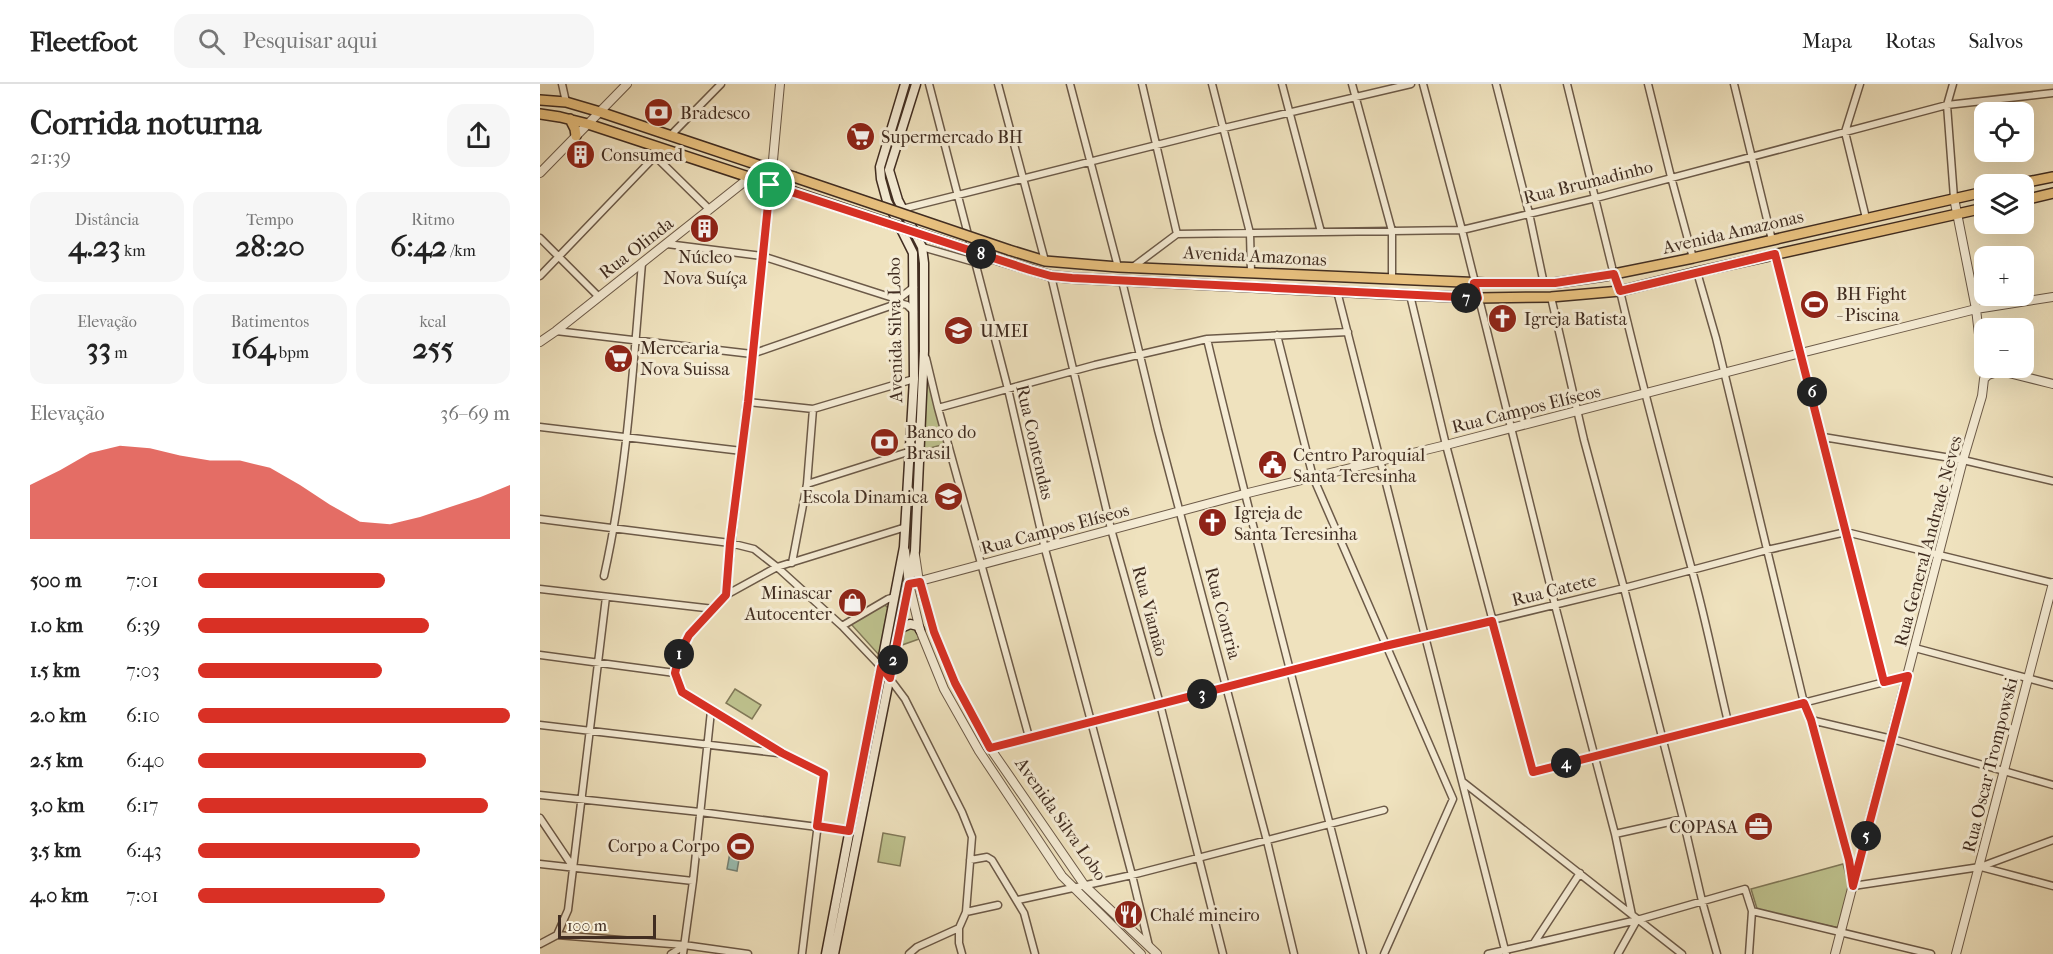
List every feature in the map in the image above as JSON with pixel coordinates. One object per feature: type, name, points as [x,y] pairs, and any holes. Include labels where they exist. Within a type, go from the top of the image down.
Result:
[{"type":"main road","name":"Avenida Silva Lobo","points":[[909,584],[915,551],[923,382],[922,247],[902,209],[889,170],[916,84]]},
{"type":"main road","name":"Avenida Silva Lobo","points":[[904,86],[880,167],[887,201],[913,253],[914,379],[904,547]]},
{"type":"main road","name":"Avenida Amazonas","points":[[540,100],[566,102],[600,112],[1045,261],[1118,267],[1474,283],[1545,284],[1694,258],[1974,194]]},
{"type":"main road","name":"Avenida Amazonas","points":[[540,114],[588,124],[659,153],[794,192],[1051,276],[1122,281],[1478,298],[1551,297],[1620,291],[1974,210]]},
{"type":"main road","points":[[570,120],[576,136]]},
{"type":"main road","points":[[2034,181],[2053,177]]},
{"type":"main road","points":[[2034,198],[2053,193]]},
{"type":"main road","points":[[914,379],[920,379],[923,382]]},
{"type":"main road","points":[[826,954],[904,547]]},
{"type":"main road","points":[[834,954],[856,833],[909,584]]},
{"type":"main road","points":[[895,597],[902,614]]},
{"type":"main road","points":[[899,629],[910,624],[920,630]]},
{"type":"street","points":[[562,84],[566,102]]},
{"type":"street","points":[[540,173],[627,84]]},
{"type":"street","points":[[670,136],[721,84]]},
{"type":"street","points":[[772,171],[780,84]]},
{"type":"street","name":"Rua Contendas","points":[[929,84],[1008,389],[1045,549],[1092,721],[1149,946]]},
{"type":"street","points":[[998,84],[1045,261]]},
{"type":"street","points":[[1070,84],[1118,267]]},
{"type":"street","points":[[1133,267],[1177,234],[1142,84]]},
{"type":"street","points":[[1212,84],[1250,233],[1251,272]]},
{"type":"street","points":[[1282,84],[1321,232]]},
{"type":"street","points":[[1352,84],[1392,231],[1392,279]]},
{"type":"street","points":[[902,209],[1224,128],[1411,84]]},
{"type":"street","points":[[1423,84],[1512,427],[1634,917],[1618,954]]},
{"type":"street","points":[[1496,84],[1545,284]]},
{"type":"street","points":[[1567,84],[1644,394],[1653,418],[1692,570],[1728,722]]},
{"type":"street","points":[[1648,84],[1694,258]]},
{"type":"street","points":[[1734,84],[1772,240]]},
{"type":"street","points":[[1860,84],[1845,132],[1866,218]]},
{"type":"street","points":[[1953,84],[1947,105],[1954,198],[1977,318]]},
{"type":"street","name":"Rua Brumadinho","points":[[1177,234],[1462,230],[1596,198],[1947,105],[2053,93]]},
{"type":"street","points":[[540,276],[659,153],[709,208]]},
{"type":"street","name":"Rua Olinda","points":[[540,342],[556,332],[598,296],[642,264],[749,178]]},
{"type":"street","points":[[726,595],[770,185]]},
{"type":"street","points":[[540,238],[598,296]]},
{"type":"street","points":[[667,244],[762,256],[893,298],[901,297],[914,287]]},
{"type":"street","points":[[922,247],[974,262]]},
{"type":"street","points":[[1775,254],[1884,682]]},
{"type":"street","points":[[604,576],[615,528],[626,438],[642,264]]},
{"type":"street","points":[[1697,272],[1716,338],[1804,703],[1811,720],[1849,860],[1853,886],[1980,867],[2053,840]]},
{"type":"street","name":"Rua Viamão","points":[[1051,276],[1112,529],[1160,704],[1223,954]]},
{"type":"street","name":"Rua Contria","points":[[1122,281],[1158,430],[1267,841],[1294,954]]},
{"type":"street","points":[[1337,291],[1505,952]]},
{"type":"street","points":[[880,310],[882,295]]},
{"type":"street","points":[[1410,295],[1446,445],[1533,772],[1908,676]]},
{"type":"street","points":[[1551,297],[1577,411],[1717,954]]},
{"type":"street","name":"Rua Campos Elíseos","points":[[909,584],[1244,494],[1446,445],[1976,309],[2053,297]]},
{"type":"street","points":[[556,332],[752,354],[899,303],[907,305],[914,313]]},
{"type":"street","points":[[938,408],[1073,371],[1207,339],[1348,332]]},
{"type":"street","points":[[1277,335],[1313,477],[1453,799],[1384,954]]},
{"type":"street","points":[[1207,339],[1244,494],[1363,954]]},
{"type":"street","points":[[924,351],[1029,737]]},
{"type":"street","name":"Rua General Andrade Neves","points":[[1835,954],[1963,460],[1982,396],[1984,378]]},
{"type":"street","points":[[2029,378],[2053,384]]},
{"type":"street","points":[[748,402],[813,409],[914,379]]},
{"type":"street","points":[[792,563],[807,484],[813,409]]},
{"type":"street","points":[[540,427],[742,451]]},
{"type":"street","points":[[1823,437],[1963,460],[2053,481]]},
{"type":"street","points":[[807,484],[910,451]]},
{"type":"street","points":[[540,519],[730,543],[754,549],[842,626],[881,667],[905,699],[962,812],[972,837],[966,912],[959,928],[962,954]]},
{"type":"street","points":[[802,954],[824,774],[782,753],[682,692],[675,673],[680,653],[689,635],[726,595],[777,567],[906,527]]},
{"type":"street","points":[[1846,532],[2053,583]]},
{"type":"street","name":"Rua Catete","points":[[990,748],[1385,646],[1846,532]]},
{"type":"street","name":"Avenida Silva Lobo","points":[[904,547],[909,584],[920,630],[944,689],[979,751],[1073,890],[1141,954]]},
{"type":"street","name":"Avenida Silva Lobo","points":[[915,551],[920,582],[934,632],[951,673],[990,748],[1085,886],[1157,954]]},
{"type":"street","name":"Rua Oscar Trompowski","points":[[1956,954],[2053,583]]},
{"type":"street","points":[[540,589],[714,609]]},
{"type":"street","points":[[557,935],[568,909],[606,597]]},
{"type":"street","points":[[842,626],[888,598],[895,597]]},
{"type":"street","points":[[1916,648],[2053,685]]},
{"type":"street","points":[[540,655],[675,673]]},
{"type":"street","points":[[683,954],[711,711]]},
{"type":"street","points":[[1811,720],[1892,739],[2003,772],[2053,784]]},
{"type":"street","points":[[540,725],[782,753]]},
{"type":"street","points":[[1462,782],[1682,954]]},
{"type":"street","points":[[540,795],[849,831]]},
{"type":"street","points":[[1018,900],[1073,890],[1384,810]]},
{"type":"street","points":[[540,818],[573,867]]},
{"type":"street","points":[[1615,834],[1683,819]]},
{"type":"street","points":[[970,860],[987,857],[992,860],[1024,913],[1035,954]]},
{"type":"street","points":[[540,864],[693,881]]},
{"type":"street","points":[[1980,867],[2053,886]]},
{"type":"street","points":[[1534,943],[1580,873]]},
{"type":"street","points":[[1488,954],[1505,952],[1745,889],[1752,911],[1749,954]]},
{"type":"street","points":[[966,912],[998,905]]},
{"type":"street","points":[[1752,911],[1931,954]]},
{"type":"street","points":[[909,954],[917,946],[959,928]]},
{"type":"street","points":[[540,944],[557,935],[684,945],[748,954]]},
{"type":"street","points":[[671,954],[684,945]]},
{"type":"green space","points":[[928,379],[945,444],[923,450],[925,380]]},
{"type":"green space","points":[[884,604],[888,608],[879,655],[851,624]]},
{"type":"green space","points":[[908,627],[915,629],[919,639],[902,645],[905,630]]},
{"type":"green space","points":[[735,689],[761,705],[752,719],[726,703]]},
{"type":"green space","points":[[883,833],[905,837],[900,866],[878,862]]},
{"type":"green space","points":[[1843,864],[1850,889],[1840,928],[1758,912],[1751,889]]},
{"type":"water","points":[[731,847],[741,848],[737,871],[727,869]]},
{"type":"place","name":"Bradesco","points":[[659,113]]},
{"type":"place","name":"Supermercado BH","points":[[860,137]]},
{"type":"place","name":"Consumed","points":[[580,155]]},
{"type":"place","name":"Núcleo Nova Suíça","points":[[705,228]]},
{"type":"place","name":"BH Fight - Piscina","points":[[1815,304]]},
{"type":"place","name":"Igreja Batista","points":[[1503,319]]},
{"type":"place","name":"UMEI","points":[[959,331]]},
{"type":"place","name":"Mercearia Nova Suissa","points":[[619,358]]},
{"type":"place","name":"Banco do Brasil","points":[[885,442]]},
{"type":"place","name":"Centro Paroquial Santa Teresinha","points":[[1272,465]]},
{"type":"place","name":"Escola Dinamica","points":[[949,497]]},
{"type":"place","name":"Igreja de Santa Teresinha","points":[[1213,523]]},
{"type":"place","name":"Minascar Autocenter","points":[[853,603]]},
{"type":"place","name":"COPASA","points":[[1759,827]]},
{"type":"place","name":"Corpo a Corpo","points":[[741,846]]},
{"type":"place","name":"Chalé mineiro","points":[[1129,915]]},
{"type":"route","points":[[770,185],[1030,270],[1051,276],[1072,278],[1478,298],[1474,283],[1555,283],[1614,274],[1620,291],[1775,254],[1884,682],[1908,676],[1853,886],[1849,860],[1811,720],[1804,703],[1533,772],[1492,621],[1385,646],[990,748],[955,683],[934,632],[920,582],[909,584],[890,678],[881,667],[849,831],[817,826],[824,774],[782,753],[682,692],[675,673],[680,653],[689,635],[726,595],[770,185]]}]
